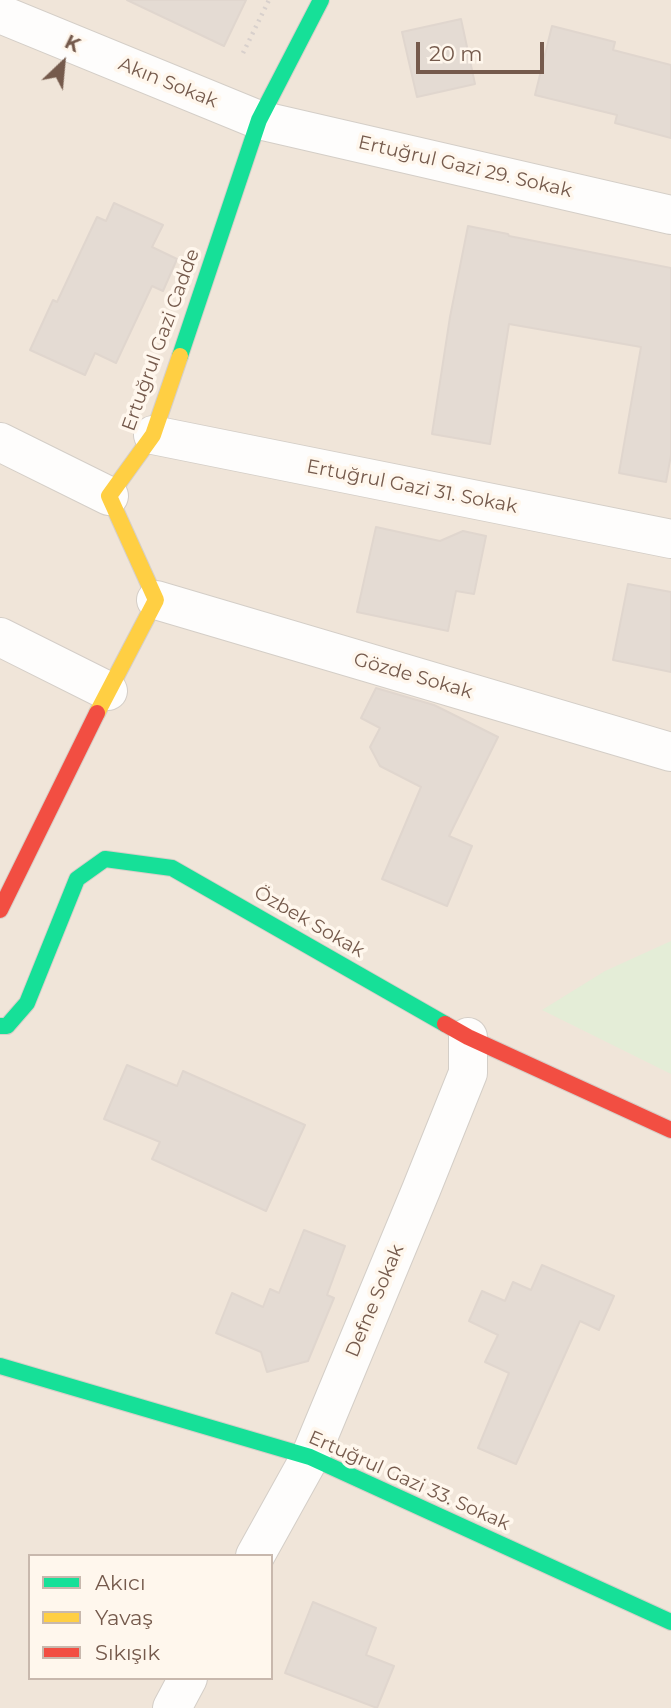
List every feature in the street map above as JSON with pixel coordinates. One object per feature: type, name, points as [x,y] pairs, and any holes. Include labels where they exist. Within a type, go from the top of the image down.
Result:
[{"type":"street","name":"Ertuğrul Gazi Cadde","points":[[109,496],[153,435],[259,120],[321,0]]},
{"type":"street","name":"Akın Sokak","points":[[0,14],[259,120]]},
{"type":"street","name":"Ertuğrul Gazi 29. Sokak","points":[[259,120],[671,215]]},
{"type":"street","name":"Ertuğrul Gazi 31. Sokak","points":[[153,435],[671,539]]},
{"type":"street","points":[[0,442],[109,496],[156,600],[0,910]]},
{"type":"street","name":"Gözde Sokak","points":[[156,600],[671,752]]},
{"type":"street","points":[[0,636],[108,691]]},
{"type":"street","name":"Özbek Sokak","points":[[0,1026],[7,1026],[27,1003],[77,879],[105,859],[172,868],[468,1037],[671,1130]]},
{"type":"street","name":"Defne Sokak","points":[[257,1554],[310,1457],[468,1073],[468,1037]]},
{"type":"street","name":"Ertuğrul Gazi 33. Sokak","points":[[0,1366],[310,1457],[671,1622]]},
{"type":"street","points":[[172,1708],[187,1680]]},
{"type":"path","points":[[240,60],[269,0]]},
{"type":"shaded area","points":[[0,0],[671,0],[671,1708],[0,1708]]},
{"type":"green space","points":[[671,941],[671,1074],[542,1010],[605,971]]},
{"type":"building","points":[[127,0],[246,0],[224,46]]},
{"type":"building","points":[[461,19],[475,84],[417,97],[402,32]]},
{"type":"building","points":[[552,26],[615,42],[613,50],[671,65],[671,138],[615,123],[617,115],[535,95]]},
{"type":"building","points":[[114,203],[163,225],[152,247],[177,259],[163,291],[152,286],[116,363],[95,353],[85,375],[30,350],[53,300],[57,302],[97,217],[106,221]]},
{"type":"building","points":[[468,226],[671,268],[671,455],[666,482],[619,473],[641,347],[509,324],[490,444],[432,434],[450,317]]},
{"type":"building","points":[[376,527],[440,541],[463,531],[486,536],[474,594],[456,591],[448,631],[357,612]]},
{"type":"building","points":[[628,584],[671,592],[671,672],[613,660]]},
{"type":"building","points":[[376,688],[434,705],[498,737],[449,836],[472,846],[447,906],[382,879],[421,787],[380,766],[370,747],[380,728],[361,718]]},
{"type":"building","points":[[127,1065],[177,1086],[183,1071],[305,1125],[266,1211],[152,1159],[160,1142],[104,1119]]},
{"type":"building","points":[[304,1230],[345,1246],[327,1295],[334,1298],[308,1361],[267,1372],[261,1352],[216,1333],[232,1293],[263,1307],[270,1289],[279,1293]]},
{"type":"building","points":[[542,1265],[614,1296],[599,1330],[580,1321],[516,1464],[478,1448],[509,1373],[485,1362],[498,1335],[469,1321],[482,1291],[505,1301],[513,1282],[531,1290]]},
{"type":"building","points":[[313,1602],[376,1628],[366,1655],[394,1666],[377,1708],[285,1673]]},
{"type":"traffic: fast","points":[[180,356],[259,120],[321,0]]},
{"type":"traffic: fast","points":[[0,1026],[7,1026],[27,1003],[77,879],[105,859],[172,868],[445,1024]]},
{"type":"traffic: fast","points":[[0,1366],[310,1457],[671,1622]]},
{"type":"traffic: slow","points":[[97,713],[156,600],[109,496],[153,435],[180,356]]},
{"type":"traffic: jam","points":[[0,910],[97,713]]},
{"type":"traffic: jam","points":[[445,1024],[671,1130]]}]
